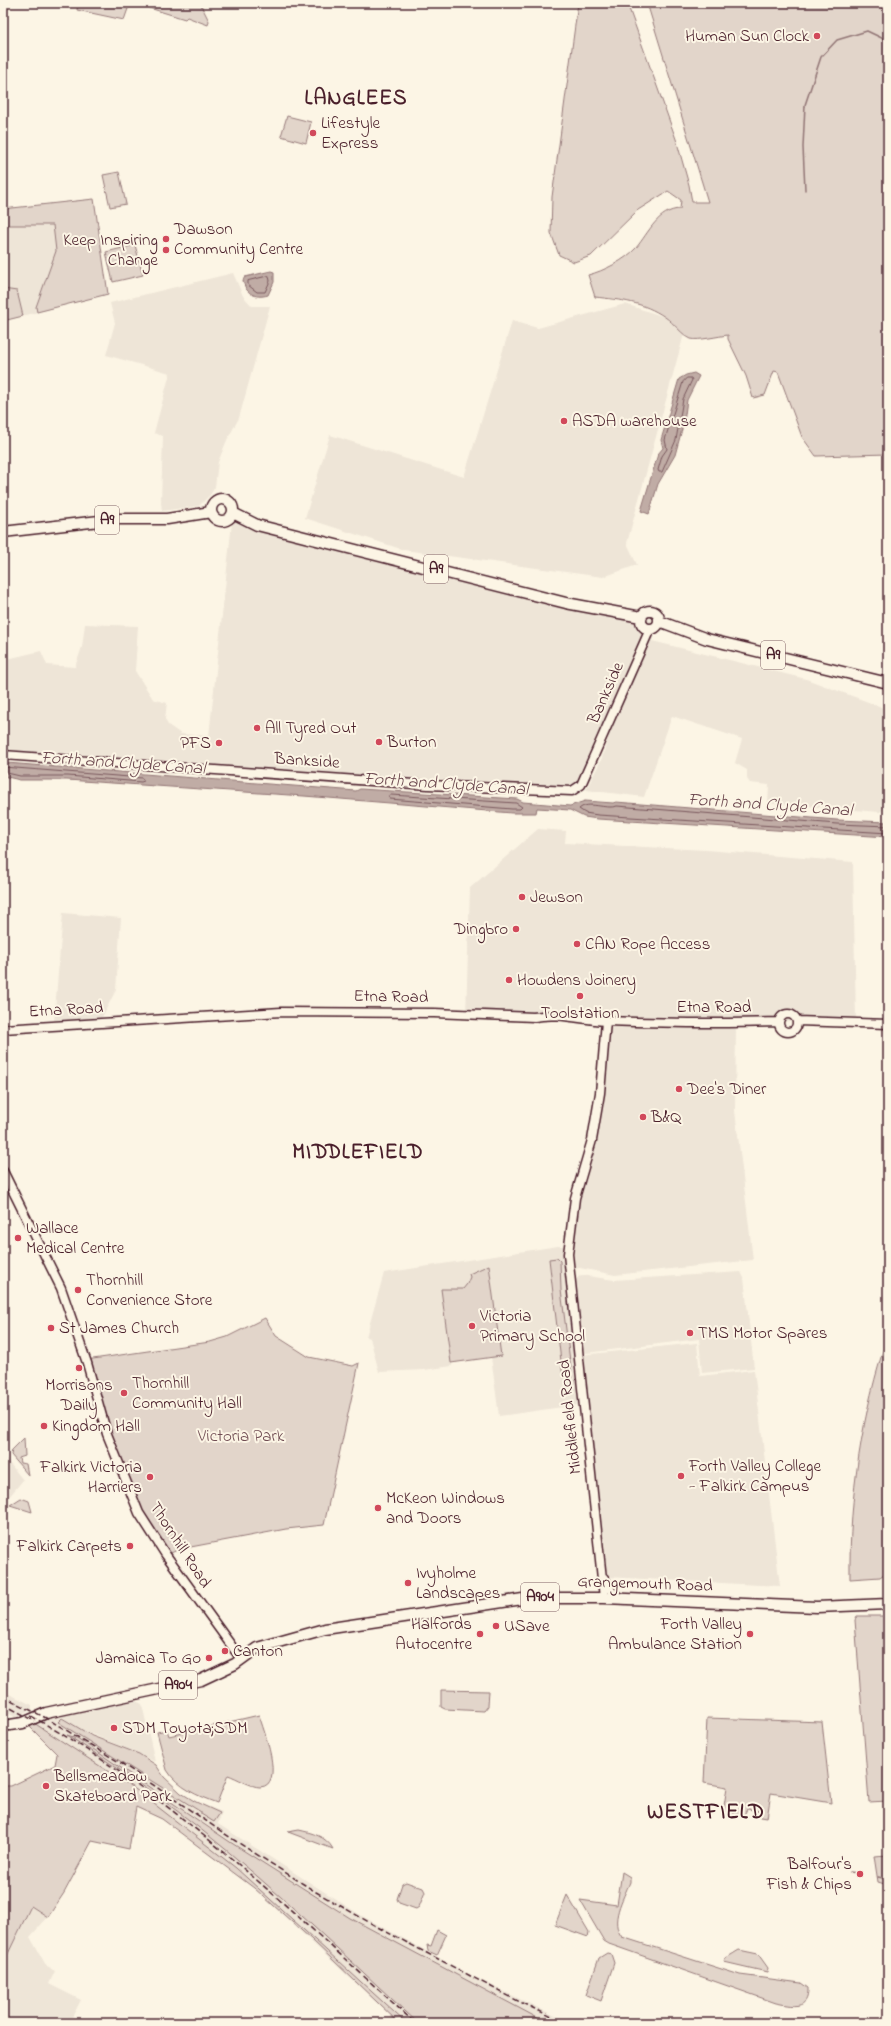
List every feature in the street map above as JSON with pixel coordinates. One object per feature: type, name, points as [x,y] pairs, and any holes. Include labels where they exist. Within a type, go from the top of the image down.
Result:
[{"type":"main road","name":"A9","points":[[3,532],[117,519],[167,519],[211,512],[214,503],[222,499],[226,499],[232,505],[233,513],[257,525],[566,603],[641,616]]},
{"type":"main road","points":[[211,512],[216,519],[220,521],[228,520],[233,513]]},
{"type":"main road","points":[[651,610],[657,613],[659,621],[656,627],[650,629],[643,626],[641,616],[645,612],[651,610]]},
{"type":"main road","name":"A9","points":[[659,621],[707,639],[888,684]]},
{"type":"main road","name":"Grangemouth Road","points":[[241,1660],[257,1648],[325,1629],[529,1598],[620,1598],[776,1606],[830,1607],[888,1604]]},
{"type":"main road","name":"A904","points":[[7,1725],[44,1709],[201,1680],[220,1672],[241,1660]]},
{"type":"main road","name":"A904","points":[[7,1725],[23,1722],[55,1711],[110,1698]]},
{"type":"street","name":"Bankside","points":[[3,755],[428,785],[572,791],[581,785],[644,646],[650,629]]},
{"type":"street","name":"Etna Road","points":[[3,1029],[288,1012],[434,1013],[534,1017],[547,1014],[606,1021],[736,1023],[779,1022]]},
{"type":"street","points":[[787,1014],[794,1016],[797,1021],[796,1028],[788,1033],[782,1031],[779,1022],[782,1016],[787,1014]]},
{"type":"street","name":"Middlefield Road","points":[[604,1598],[568,1254],[575,1198],[592,1140],[599,1099],[606,1021]]},
{"type":"street","points":[[797,1021],[888,1024]]},
{"type":"street","name":"Thornhill Road","points":[[3,1171],[61,1288],[87,1363],[107,1434],[139,1512],[165,1554],[241,1660]]},
{"type":"street","points":[[602,1571],[612,1592],[620,1598]]},
{"type":"shaded area","points":[[94,199],[108,294],[3,321],[3,209]]},
{"type":"shaded area","points":[[233,273],[243,296],[252,306],[270,306],[239,418],[227,440],[218,462],[215,487],[210,495],[199,506],[162,511],[163,436],[154,433],[170,373],[106,355],[115,323],[110,303]]},
{"type":"shaded area","points":[[625,304],[665,317],[684,334],[627,543],[637,565],[603,577],[404,550],[305,518],[330,435],[464,477],[512,321],[538,328]]},
{"type":"shaded area","points":[[233,513],[257,525],[659,621],[652,641],[806,679],[879,706],[888,711],[888,806],[880,812],[768,803],[769,785],[750,783],[747,779],[747,770],[735,763],[742,739],[672,716],[644,797],[586,790],[602,758],[608,738],[604,736],[581,785],[572,791],[3,755],[3,660],[41,651],[47,665],[75,667],[82,647],[85,624],[138,626],[135,671],[153,699],[167,703],[165,719],[168,725],[181,734],[209,736]]},
{"type":"shaded area","points":[[538,829],[566,831],[565,843],[706,850],[853,862],[856,1023],[797,1021],[736,1023],[735,1111],[753,1260],[615,1275],[575,1267],[569,1255],[573,1282],[581,1275],[614,1280],[741,1272],[744,1278],[754,1368],[702,1373],[699,1339],[578,1354],[583,1404],[499,1416],[491,1357],[452,1363],[452,1366],[424,1370],[379,1372],[370,1338],[366,1337],[384,1273],[558,1246],[568,1246],[592,1140],[606,1021],[466,1014],[470,888]]},
{"type":"shaded area","points":[[63,913],[121,918],[116,990],[99,1023],[54,1022]]},
{"type":"shaded area","name":"Forth Valley College - Falkirk Campus","points":[[697,1343],[700,1376],[754,1370],[780,1586],[607,1577],[581,1355]]},
{"type":"shaded area","points":[[3,1455],[23,1480],[9,1497],[3,1524]]},
{"type":"shaded area","points":[[3,1691],[32,1705],[32,1709],[15,1717],[3,1710]]},
{"type":"shaded area","points":[[134,1700],[142,1704],[155,1762],[82,1730],[164,1777],[181,1793],[196,1802],[222,1812],[218,1824],[362,1916],[476,1978],[570,2023],[547,2023],[542,2021],[386,1939],[428,2023],[389,2023],[393,2018],[254,1888],[162,1819],[135,1807],[57,1754],[28,1725],[55,1714],[67,1721],[59,1714]]},
{"type":"shaded area","points":[[31,1906],[48,1917],[30,1937],[47,1967],[55,1971],[49,1984],[81,2000],[69,2023],[3,2023],[3,1964]]},
{"type":"green space","points":[[78,3],[130,3],[124,20],[77,10]]},
{"type":"green space","points":[[133,3],[200,3],[209,21],[208,25],[187,17],[185,19]]},
{"type":"green space","points":[[578,3],[627,3],[676,139],[689,185],[692,202],[708,202],[647,3],[888,3],[888,454],[816,456],[802,437],[778,372],[774,371],[765,395],[753,398],[746,376],[728,339],[728,335],[703,339],[691,339],[684,335],[672,322],[648,308],[623,301],[595,297],[588,275],[607,268],[626,257],[636,248],[660,218],[672,210],[680,209],[681,200],[668,191],[638,210],[591,256],[574,262],[559,255],[551,233],[552,197]]},
{"type":"green space","points":[[287,116],[311,122],[306,143],[281,136]]},
{"type":"green space","points":[[119,172],[126,204],[110,207],[103,175]]},
{"type":"green space","points":[[94,199],[108,294],[37,312],[36,307],[56,251],[53,225],[3,225],[3,209]]},
{"type":"green space","points":[[135,245],[143,275],[113,282],[106,252]]},
{"type":"green space","points":[[3,289],[17,291],[23,316],[3,321]]},
{"type":"green space","points":[[557,1258],[560,1261],[561,1290],[572,1377],[563,1378],[549,1259]]},
{"type":"green space","points":[[489,1265],[501,1356],[451,1363],[441,1289],[463,1289],[470,1277],[469,1274]]},
{"type":"green space","name":"Victoria Park","points":[[265,1318],[276,1336],[309,1357],[353,1366],[359,1363],[324,1525],[286,1529],[180,1549],[166,1555],[135,1504],[86,1360],[210,1342],[227,1337]]},
{"type":"green space","points":[[888,1335],[888,1571],[880,1577],[850,1579],[852,1517],[859,1456],[871,1394]]},
{"type":"green space","points":[[24,1438],[25,1456],[19,1458],[20,1463],[26,1464],[28,1475],[11,1455],[12,1450]]},
{"type":"green space","points":[[21,1498],[29,1501],[32,1512],[10,1505]]},
{"type":"green space","points":[[857,1616],[888,1616],[888,1801],[869,1802],[855,1620]]},
{"type":"green space","points":[[441,1690],[489,1691],[488,1706],[484,1711],[445,1709],[441,1707]]},
{"type":"green space","points":[[259,1715],[271,1756],[271,1777],[268,1784],[256,1787],[228,1775],[217,1803],[189,1791],[177,1782],[167,1770],[157,1732],[167,1730],[169,1736]]},
{"type":"green space","points":[[62,1718],[92,1736],[139,1754],[156,1765],[164,1777],[181,1793],[220,1813],[214,1822],[201,1814],[201,1812],[58,1722]]},
{"type":"green space","points":[[707,1718],[822,1722],[831,1803],[771,1793],[767,1818],[761,1817],[760,1811],[747,1809],[744,1815],[723,1812],[727,1787],[704,1783]]},
{"type":"green space","points":[[34,1723],[135,1789],[236,1868],[406,2023],[399,2023],[311,1939],[254,1888],[162,1819],[136,1807],[129,1849],[92,1841],[64,1893],[48,1917],[31,1906],[3,1964],[3,1786],[11,1786],[55,1765],[57,1754],[28,1725]]},
{"type":"green space","points":[[67,1735],[77,1738],[230,1842],[350,1918],[547,2023],[418,2023],[310,1923],[227,1850],[150,1791]]},
{"type":"green space","points":[[299,1830],[323,1838],[333,1849],[288,1832]]},
{"type":"green space","points":[[888,1855],[888,1885],[878,1882],[874,1856]]},
{"type":"green space","points":[[622,1872],[630,1877],[630,1882],[618,1910],[618,1931],[622,1937],[740,1975],[801,1983],[808,1988],[806,2000],[803,2004],[793,2006],[776,2003],[604,1941],[580,1900],[617,1905]]},
{"type":"green space","points":[[406,1882],[423,1888],[425,1892],[419,1907],[416,1909],[399,1903],[397,1899],[402,1884]]},
{"type":"green space","points":[[567,1895],[589,1932],[588,1937],[555,1925]]},
{"type":"green space","points":[[437,1930],[446,1935],[437,1955],[428,1951],[427,1945],[431,1946]]},
{"type":"green space","points":[[739,1950],[758,1954],[768,1968],[767,1972],[724,1962],[726,1958]]},
{"type":"green space","points":[[607,1953],[611,1954],[614,1963],[601,2001],[586,1995],[599,1958]]},
{"type":"water","points":[[271,271],[274,272],[274,282],[268,295],[259,296],[248,292],[243,280],[245,277]]},
{"type":"water","points":[[694,373],[699,376],[687,400],[684,422],[675,455],[658,484],[649,514],[641,511],[658,454],[663,448],[661,440],[679,379]]},
{"type":"water","points":[[7,763],[356,791],[360,789],[517,799],[523,802],[570,806],[585,801],[616,802],[837,820],[888,822],[888,837],[598,819],[584,817],[570,810],[537,808],[536,813],[512,813],[304,796],[67,780],[20,780],[3,776],[3,764]]},
{"type":"waterway","points":[[805,190],[803,147],[805,105],[821,57],[837,40],[867,31],[888,41]]},
{"type":"waterway","points":[[850,1872],[856,1873]]},
{"type":"waterway","points":[[878,1877],[888,1879]]},
{"type":"railway","points":[[3,1696],[46,1718],[124,1765],[234,1840],[316,1892],[383,1930],[520,2002],[565,2023]]},
{"type":"railway","points":[[3,1704],[35,1721]]},
{"type":"railway","points":[[31,1716],[84,1748],[135,1783],[184,1820],[278,1899],[415,2023]]},
{"type":"place","name":"Human Sun Clock","points":[[817,36]]},
{"type":"place","name":"Lifestyle Express","points":[[313,133]]},
{"type":"place","name":"Dawson Community Centre","points":[[166,239]]},
{"type":"place","name":"Keep Inspiring Change","points":[[166,250]]},
{"type":"place","name":"ASDA warehouse","points":[[564,421]]},
{"type":"place","name":"All Tyred Out","points":[[257,728]]},
{"type":"place","name":"Burton","points":[[379,742]]},
{"type":"place","name":"PFS","points":[[219,743]]},
{"type":"place","name":"Jewson","points":[[522,897]]},
{"type":"place","name":"Dingbro","points":[[516,929]]},
{"type":"place","name":"CAN Rope Access","points":[[577,944]]},
{"type":"place","name":"Howdens Joinery","points":[[509,980]]},
{"type":"place","name":"Toolstation","points":[[580,996]]},
{"type":"place","name":"Dee's Diner","points":[[679,1089]]},
{"type":"place","name":"B&Q","points":[[643,1117]]},
{"type":"place","name":"Wallace Medical Centre","points":[[18,1238]]},
{"type":"place","name":"Thornhill Convenience Store","points":[[78,1290]]},
{"type":"place","name":"Victoria Primary School","points":[[472,1326]]},
{"type":"place","name":"St James Church","points":[[51,1328]]},
{"type":"place","name":"TMS Motor Spares","points":[[690,1333]]},
{"type":"place","name":"Morrisons Daily","points":[[79,1368]]},
{"type":"place","name":"Thornhill Community Hall","points":[[124,1393]]},
{"type":"place","name":"Kingdom Hall","points":[[44,1426]]},
{"type":"place","name":"Forth Valley College - Falkirk Campus","points":[[681,1476]]},
{"type":"place","name":"Falkirk Victoria Harriers","points":[[150,1477]]},
{"type":"place","name":"McKeon Windows and Doors","points":[[378,1508]]},
{"type":"place","name":"Falkirk Carpets","points":[[130,1546]]},
{"type":"place","name":"Ivyholme Landscapes","points":[[408,1583]]},
{"type":"place","name":"USave","points":[[496,1626]]},
{"type":"place","name":"Halfords Autocentre","points":[[480,1634]]},
{"type":"place","name":"Forth Valley Ambulance Station","points":[[750,1634]]},
{"type":"place","name":"Canton","points":[[225,1651]]},
{"type":"place","name":"Jamaica To Go","points":[[209,1658]]},
{"type":"place","name":"SDM Toyota;SDM","points":[[114,1728]]},
{"type":"place","name":"Bellsmeadow Skateboard Park","points":[[46,1786]]},
{"type":"place","name":"Balfour's Fish & Chips","points":[[860,1874]]},
{"type":"district","name":"LANGLEES","points":[[356,99]]},
{"type":"district","name":"MIDDLEFIELD","points":[[358,1153]]},
{"type":"district","name":"WESTFIELD","points":[[706,1813]]},
{"type":"water label","name":"Forth and Clyde Canal","points":[[123,764]]},
{"type":"water label","name":"Forth and Clyde Canal","points":[[446,785]]},
{"type":"water label","name":"Forth and Clyde Canal","points":[[770,806]]}]
